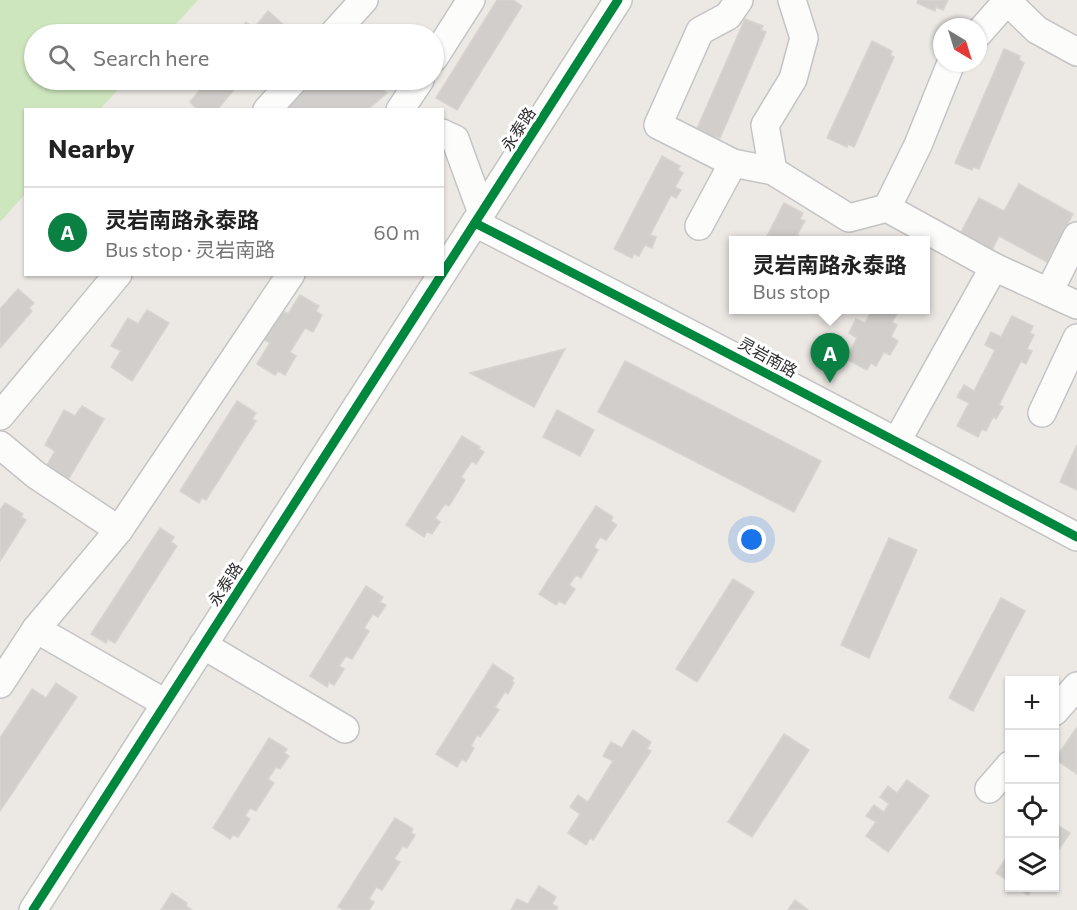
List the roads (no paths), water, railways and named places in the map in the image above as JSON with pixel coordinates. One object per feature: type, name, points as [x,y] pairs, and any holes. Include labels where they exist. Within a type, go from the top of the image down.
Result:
[{"type":"street","points":[[342,24],[363,0]]},
{"type":"street","points":[[444,42],[471,0]]},
{"type":"street","name":"永泰路","points":[[444,271],[618,0]]},
{"type":"street","points":[[739,0],[728,16],[700,31],[658,125],[734,163],[773,171],[849,218],[887,208],[994,267],[1077,305]]},
{"type":"street","points":[[773,171],[765,125],[793,79],[804,38],[792,0]]},
{"type":"street","points":[[987,24],[1008,1],[1037,30],[1077,52]]},
{"type":"street","points":[[887,208],[918,145],[947,72]]},
{"type":"street","points":[[269,108],[285,90]]},
{"type":"street","points":[[401,108],[413,90]]},
{"type":"street","points":[[444,134],[455,139],[478,218]]},
{"type":"street","points":[[699,226],[734,163]]},
{"type":"street","name":"灵岩南路","points":[[478,218],[1077,537]]},
{"type":"street","points":[[1049,292],[1077,236]]},
{"type":"street","points":[[897,441],[994,267]]},
{"type":"street","points":[[0,416],[116,276]]},
{"type":"street","points":[[0,684],[36,628],[119,530],[290,276]]},
{"type":"street","name":"永泰路","points":[[33,910],[441,276]]},
{"type":"street","points":[[1042,413],[1077,338]]},
{"type":"street","points":[[0,445],[36,475],[119,530]]},
{"type":"street","points":[[36,628],[165,703]]},
{"type":"street","points":[[203,645],[345,729]]},
{"type":"street","points":[[1059,706],[1077,686]]},
{"type":"street","points":[[989,789],[1005,771]]},
{"type":"place","name":"灵岩南路永泰路","points":[[830,383]]}]
